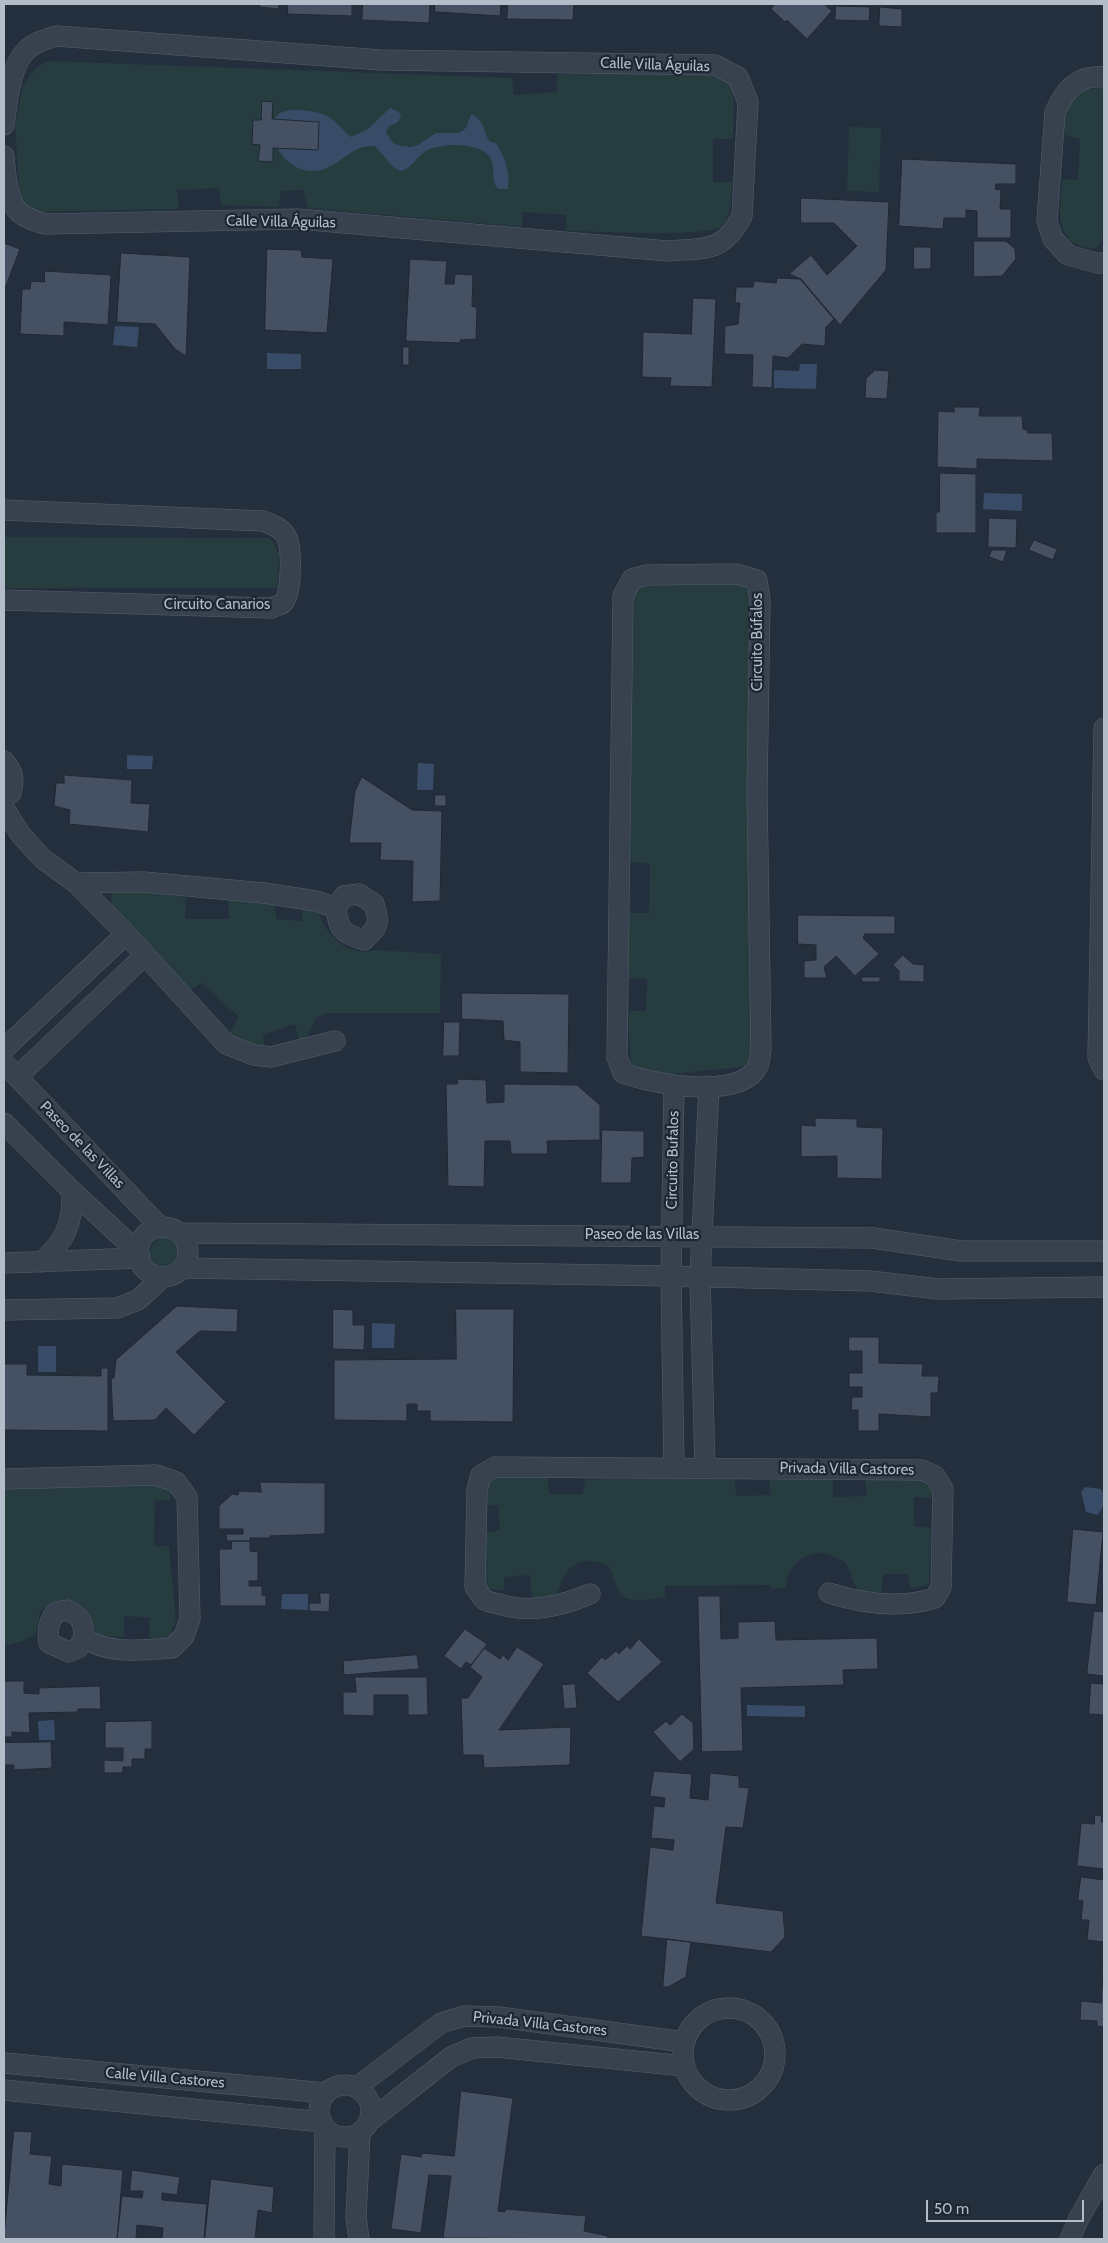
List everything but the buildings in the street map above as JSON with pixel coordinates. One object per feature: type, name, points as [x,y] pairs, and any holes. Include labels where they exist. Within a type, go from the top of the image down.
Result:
[{"type":"street","name":"Calle Villa Águilas","points":[[4,116],[14,70],[27,49],[56,36],[381,60],[715,65],[738,77],[748,102],[742,216],[734,232],[720,244],[705,248],[678,250],[298,219],[44,224],[26,218],[16,209],[6,177],[4,156]]},
{"type":"street","points":[[1104,77],[1078,80],[1062,95],[1055,112],[1047,221],[1053,239],[1068,255],[1104,263]]},
{"type":"street","name":"Circuito Canarios","points":[[4,510],[263,521],[278,527],[288,538],[290,564],[289,591],[283,603],[272,608],[4,600]]},
{"type":"street","name":"Circuito Búfalos","points":[[737,574],[757,580],[760,600],[757,792],[761,1050],[758,1066],[747,1078],[732,1083],[709,1086],[656,1083],[623,1073],[617,1057],[623,596],[632,579],[647,575],[737,574]]},
{"type":"street","points":[[1104,728],[1098,1057],[1104,1070]]},
{"type":"street","points":[[4,761],[11,769],[14,781],[11,793],[4,798]]},
{"type":"street","points":[[4,808],[21,835],[43,859],[76,883],[126,934],[226,1044],[254,1055],[271,1057],[335,1041]]},
{"type":"street","points":[[76,883],[144,882],[264,892],[316,901],[336,908]]},
{"type":"street","points":[[4,1049],[126,934]]},
{"type":"street","points":[[10,1070],[91,1006],[144,956]]},
{"type":"street","points":[[71,985],[91,1006]]},
{"type":"street","name":"Paseo de las Villas","points":[[10,1070],[170,1230],[873,1238],[961,1250],[1104,1251]]},
{"type":"street","name":"Circuito Bufalos","points":[[672,1235],[674,1085]]},
{"type":"street","name":"Circuito Bufalos","points":[[700,1236],[709,1086]]},
{"type":"street","points":[[4,1123],[139,1256],[148,1272],[163,1277]]},
{"type":"street","points":[[674,1150],[705,1148]]},
{"type":"street","points":[[42,1262],[57,1248],[67,1230],[72,1211],[72,1191]]},
{"type":"street","points":[[4,1310],[117,1308],[138,1300],[163,1277],[177,1273],[183,1268],[187,1260],[188,1249],[185,1240],[170,1230],[154,1229],[143,1239],[139,1256]]},
{"type":"street","points":[[672,1235],[674,1468]]},
{"type":"street","points":[[700,1236],[705,1468]]},
{"type":"street","points":[[4,1264],[139,1256]]},
{"type":"street","points":[[183,1268],[870,1281],[938,1289],[1104,1287]]},
{"type":"street","name":"Privada Villa Castores","points":[[590,1594],[570,1603],[534,1608],[506,1606],[485,1600],[475,1587],[477,1490],[481,1475],[495,1467],[922,1470],[935,1476],[943,1489],[942,1586],[935,1598],[921,1602],[875,1604],[829,1593]]},
{"type":"street","points":[[4,1479],[156,1475],[176,1482],[187,1497],[190,1619],[184,1636],[172,1648],[129,1651],[96,1646],[84,1638]]},
{"type":"street","points":[[728,2008],[743,2010],[756,2016],[766,2027],[773,2040],[776,2054],[773,2069],[766,2082],[756,2092],[742,2098],[728,2100],[713,2098],[700,2090],[690,2079],[684,2066],[682,2054],[684,2042],[690,2028],[701,2017],[713,2010],[728,2008]]},
{"type":"street","name":"Privada Villa Castores","points":[[357,2087],[442,2023],[464,2016],[499,2017],[684,2042]]},
{"type":"street","name":"Privada Villa Castores","points":[[365,2126],[451,2057],[472,2048],[497,2047],[684,2066]]},
{"type":"street","name":"Calle Villa Castores","points":[[4,2063],[326,2093]]},
{"type":"street","points":[[324,2239],[323,2125],[319,2106],[326,2093],[345,2084],[357,2087],[367,2095],[371,2103],[365,2126],[356,2217],[359,2239]]},
{"type":"street","name":"Calle Villa Castores","points":[[4,2090],[323,2125]]},
{"type":"street","points":[[323,2125],[337,2136],[345,2137],[365,2126]]},
{"type":"street","points":[[1070,2239],[1087,2202],[1104,2174]]},
{"type":"green space","points":[[48,61],[512,78],[514,95],[557,92],[557,74],[677,73],[720,78],[729,82],[733,94],[733,139],[713,139],[713,182],[732,182],[728,217],[722,226],[713,230],[696,232],[566,231],[566,215],[523,212],[522,227],[308,208],[303,190],[281,191],[279,207],[221,205],[219,188],[177,190],[179,209],[37,212],[27,208],[20,200],[15,125],[23,85],[36,68]]},
{"type":"green space","points":[[1104,88],[1104,235],[1098,246],[1088,248],[1077,244],[1069,238],[1061,221],[1062,179],[1078,180],[1080,139],[1063,134],[1066,101],[1080,89]]},
{"type":"green space","points":[[849,127],[881,128],[879,192],[847,191]]},
{"type":"green space","points":[[4,537],[270,538],[279,553],[278,588],[4,588]]},
{"type":"green space","points":[[665,582],[744,585],[751,588],[751,1066],[662,1075],[631,1066],[628,1011],[646,1011],[647,979],[629,978],[629,913],[649,913],[650,864],[630,862],[633,596],[641,584]]},
{"type":"green space","points":[[118,888],[186,897],[185,919],[229,919],[228,900],[275,904],[276,919],[302,921],[302,908],[317,907],[325,926],[346,947],[364,952],[374,950],[441,954],[440,1013],[327,1013],[316,1018],[306,1039],[299,1039],[295,1024],[262,1035],[266,1050],[228,1034],[239,1017],[201,983],[187,992],[110,909],[112,894]]},
{"type":"green space","points":[[165,1238],[176,1242],[180,1253],[176,1264],[165,1268],[154,1264],[150,1253],[154,1242]]},
{"type":"green space","points":[[492,1476],[548,1477],[549,1494],[583,1494],[585,1479],[735,1479],[736,1496],[771,1495],[769,1480],[833,1480],[833,1497],[867,1496],[865,1480],[925,1480],[933,1487],[934,1494],[930,1498],[914,1497],[914,1526],[931,1528],[929,1583],[925,1586],[910,1588],[908,1574],[883,1574],[881,1594],[875,1596],[857,1590],[846,1563],[830,1555],[819,1553],[805,1557],[793,1566],[789,1573],[786,1588],[771,1589],[770,1585],[665,1586],[665,1597],[633,1600],[624,1597],[620,1593],[610,1569],[606,1565],[587,1561],[574,1565],[565,1574],[556,1600],[532,1601],[530,1575],[504,1577],[504,1591],[485,1588],[484,1533],[500,1530],[498,1505],[483,1506],[485,1481]]},
{"type":"green space","points":[[154,1481],[171,1490],[170,1501],[155,1500],[154,1546],[169,1546],[176,1620],[170,1635],[162,1639],[149,1638],[150,1618],[124,1616],[124,1637],[97,1636],[91,1618],[85,1609],[68,1599],[53,1603],[40,1612],[36,1634],[23,1641],[4,1646],[4,1486]]},
{"type":"water","points":[[390,108],[399,112],[401,117],[398,122],[388,127],[386,132],[393,143],[411,147],[418,145],[436,133],[459,133],[466,128],[471,114],[475,116],[481,122],[490,142],[496,143],[502,154],[507,170],[508,189],[498,189],[495,185],[490,158],[481,150],[473,147],[456,145],[430,149],[424,152],[408,168],[401,171],[393,167],[375,146],[366,146],[322,170],[313,171],[300,168],[288,161],[279,151],[274,139],[272,127],[276,118],[284,111],[312,111],[322,114],[329,117],[351,137],[368,129]]},
{"type":"water","points":[[115,326],[139,327],[137,347],[113,345]]},
{"type":"water","points":[[267,353],[301,354],[301,369],[267,369]]},
{"type":"water","points":[[800,364],[817,364],[816,389],[774,388],[774,370],[799,371]]},
{"type":"water","points":[[984,493],[1022,494],[1022,511],[983,509]]},
{"type":"water","points":[[127,755],[153,756],[152,769],[127,769]]},
{"type":"water","points":[[418,763],[434,764],[433,790],[417,790]]},
{"type":"water","points":[[372,1323],[395,1324],[394,1348],[372,1348]]},
{"type":"water","points":[[38,1346],[56,1346],[56,1372],[38,1372]]},
{"type":"water","points":[[1085,1487],[1101,1489],[1103,1493],[1104,1502],[1098,1515],[1086,1512],[1081,1492]]},
{"type":"water","points":[[282,1594],[308,1594],[308,1610],[281,1609]]},
{"type":"water","points":[[747,1705],[805,1706],[805,1717],[747,1716]]},
{"type":"water","points":[[54,1720],[55,1740],[39,1740],[38,1721]]}]
